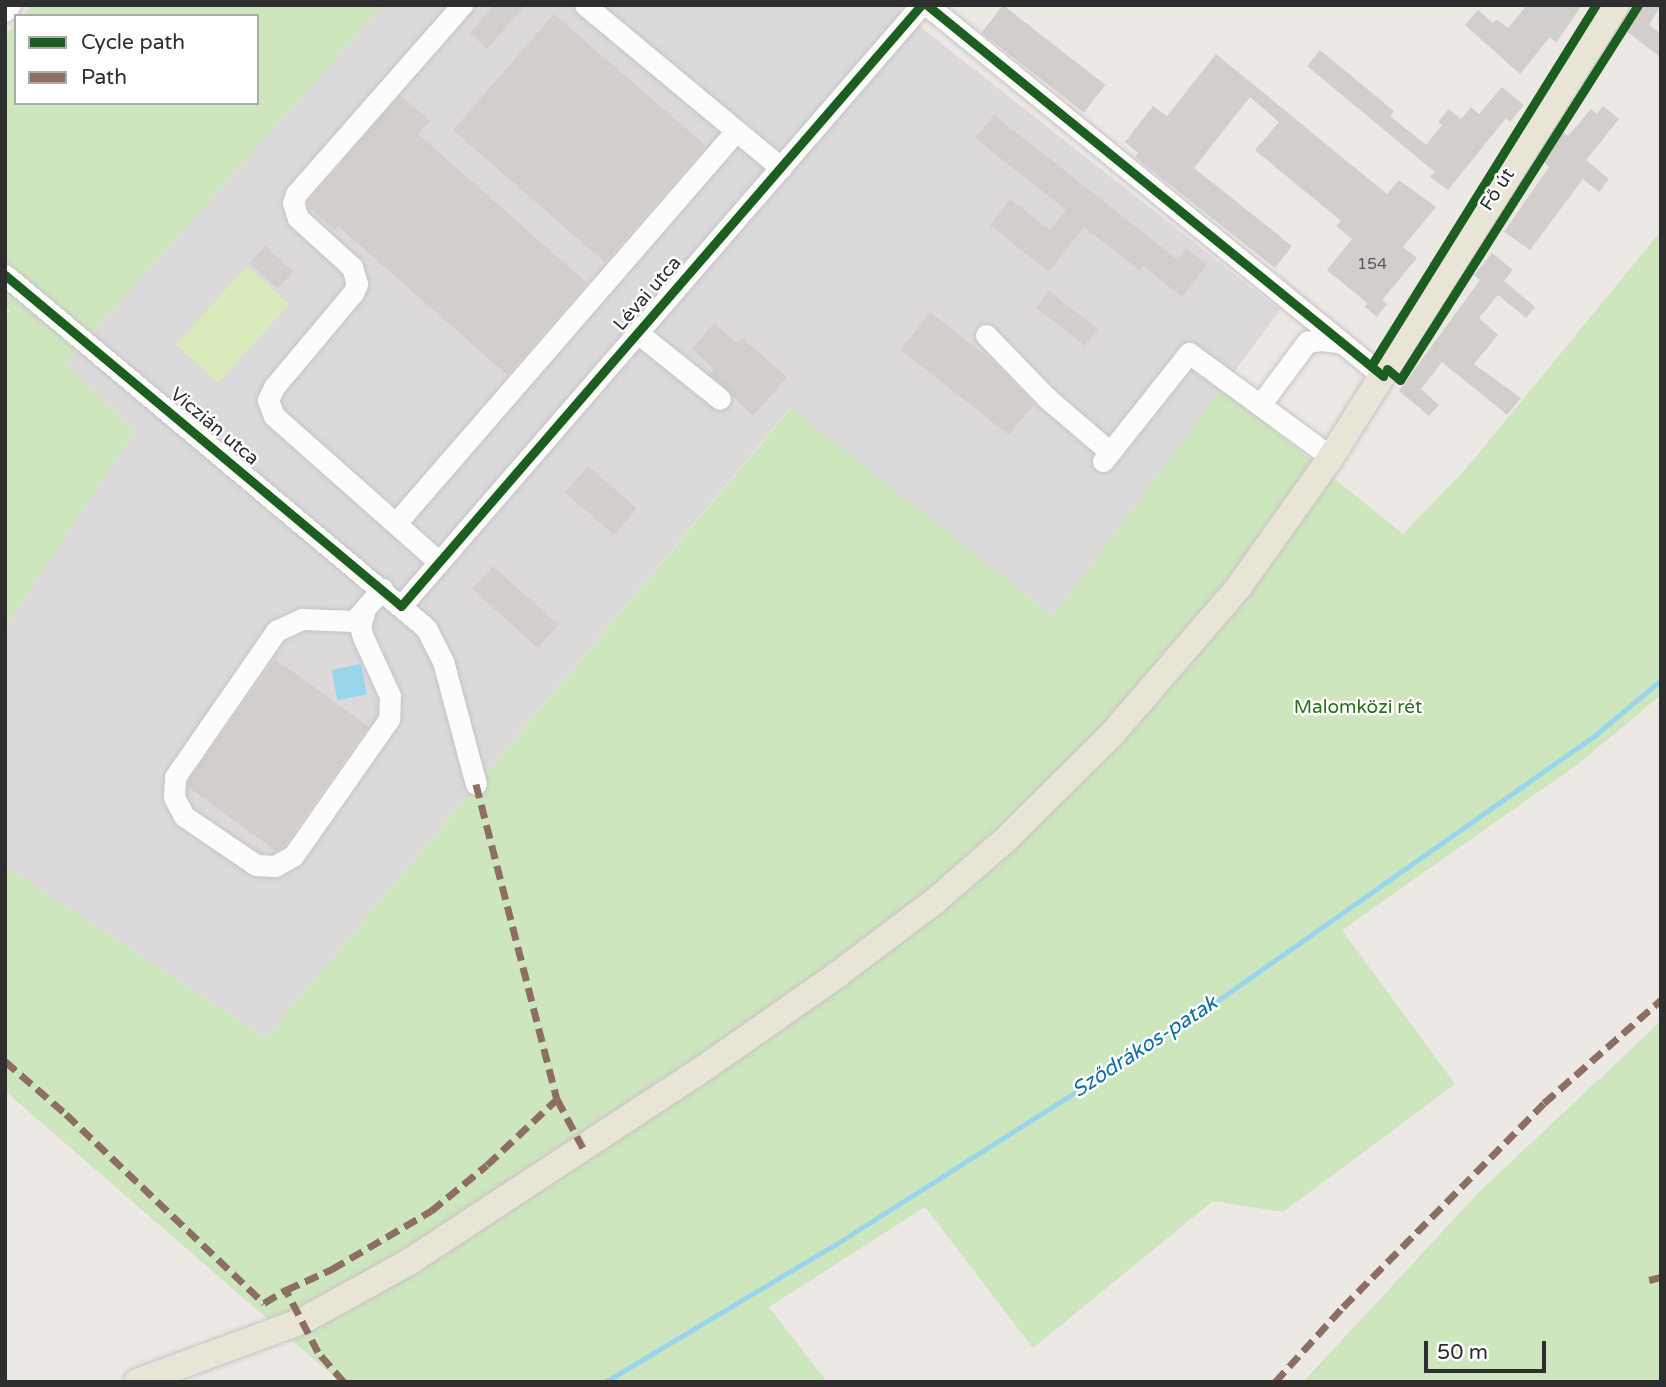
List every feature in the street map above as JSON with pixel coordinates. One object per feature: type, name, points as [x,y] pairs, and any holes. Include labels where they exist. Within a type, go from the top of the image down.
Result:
[{"type":"main road","name":"Fő út","points":[[137,1382],[302,1321],[375,1283],[710,1064],[887,939],[1004,841],[1114,733],[1238,588],[1331,457],[1616,5]]},
{"type":"street","points":[[5,11],[10,5]]},
{"type":"street","points":[[439,562],[270,409],[269,394],[353,293],[356,284],[352,267],[298,218],[293,203],[296,194],[462,5]]},
{"type":"street","points":[[585,5],[781,168]]},
{"type":"street","name":"Lévai utca","points":[[401,606],[922,5]]},
{"type":"street","points":[[927,5],[1383,376]]},
{"type":"street","points":[[396,523],[736,131]]},
{"type":"street","name":"Viczián utca","points":[[5,275],[426,628],[443,661],[476,784]]},
{"type":"street","points":[[638,332],[720,399]]},
{"type":"street","points":[[986,335],[1107,457],[1189,353],[1331,457]]},
{"type":"street","points":[[1260,405],[1307,342],[1322,340],[1343,343]]},
{"type":"street","points":[[364,613],[360,626],[390,696],[389,719],[293,856],[275,866],[256,865],[184,816],[174,797],[175,777],[276,631],[302,619],[346,623],[354,621],[364,613],[382,589]]},
{"type":"shaded area","points":[[383,5],[902,5],[899,10],[1280,310],[1053,616],[790,408],[266,1038],[5,866],[5,628],[135,431],[65,364]]},
{"type":"green space","points":[[31,5],[383,5],[65,364],[135,431],[5,628],[5,316],[10,311],[5,307],[5,36],[14,25],[14,105],[259,105],[259,14],[24,14]]},
{"type":"green space","name":"Malomközi rét","points":[[1661,231],[1661,695],[1578,764],[1342,930],[1455,1084],[1283,1212],[1213,1201],[1033,1348],[925,1207],[769,1307],[827,1382],[340,1382],[5,1091],[5,866],[266,1038],[791,408],[1053,616],[1222,388],[1403,534],[1469,465]]},
{"type":"green space","points":[[247,266],[289,304],[218,383],[176,345]]},
{"type":"green space","points":[[1661,1021],[1661,1382],[1303,1382],[1480,1191]]},
{"type":"water","points":[[361,664],[367,694],[337,700],[332,670]]},
{"type":"building","points":[[494,5],[525,5],[487,49],[470,33]]},
{"type":"building","points":[[1003,5],[1105,85],[1084,113],[981,33]]},
{"type":"building","points":[[1527,5],[1582,5],[1556,43],[1550,37],[1520,74],[1465,25],[1478,10],[1493,23],[1496,19],[1508,28]]},
{"type":"building","points":[[1644,5],[1661,5],[1649,25],[1661,34],[1661,58],[1625,30]]},
{"type":"building","points":[[554,14],[706,146],[605,262],[453,130]]},
{"type":"building","points":[[1320,50],[1394,111],[1390,116],[1426,145],[1442,125],[1438,122],[1449,109],[1461,119],[1471,107],[1479,114],[1502,87],[1524,105],[1510,122],[1506,118],[1448,190],[1430,177],[1435,172],[1307,66]]},
{"type":"building","points":[[1216,54],[1387,194],[1399,180],[1436,207],[1403,247],[1417,258],[1382,300],[1387,304],[1377,317],[1365,307],[1367,303],[1327,270],[1352,239],[1336,226],[1341,221],[1255,150],[1279,122],[1250,97],[1194,168],[1292,246],[1275,268],[1135,157],[1138,153],[1125,142],[1153,106],[1167,116]]},
{"type":"building","points":[[400,95],[430,121],[418,134],[587,283],[507,375],[338,226],[335,230],[308,207],[308,201]]},
{"type":"building","points":[[1603,106],[1619,119],[1586,160],[1609,179],[1599,192],[1583,179],[1530,250],[1504,232],[1549,167],[1543,161],[1550,152],[1548,150],[1563,132],[1568,136],[1591,109],[1597,114]]},
{"type":"building","points":[[994,115],[1178,260],[1186,248],[1207,265],[1182,297],[1143,266],[1140,271],[1084,227],[1049,272],[990,225],[1010,199],[1050,230],[1066,210],[975,138]]},
{"type":"building","points":[[265,246],[293,271],[278,289],[250,263]]},
{"type":"building","points":[[1492,253],[1513,270],[1504,281],[1535,307],[1526,318],[1498,295],[1479,318],[1498,335],[1474,364],[1521,398],[1507,415],[1442,362],[1421,389],[1439,405],[1429,416],[1399,391],[1480,280],[1474,275]]},
{"type":"building","points":[[1049,291],[1098,329],[1085,346],[1036,308]]},
{"type":"building","points":[[930,312],[995,363],[1034,404],[1009,435],[901,350]]},
{"type":"building","points":[[714,323],[737,343],[742,338],[787,377],[753,416],[710,374],[714,369],[692,349]]},
{"type":"building","points":[[588,466],[637,509],[614,535],[565,492]]},
{"type":"building","points":[[493,566],[558,625],[538,648],[472,589]]},
{"type":"building","points":[[275,659],[368,726],[284,846],[276,851],[188,787],[188,781]]},
{"type":"waterway","name":"Sződrákos-patak","points":[[605,1382],[836,1244],[1197,1015],[1594,736],[1661,680]]},
{"type":"marked path","points":[[476,784],[557,1099],[583,1148]]},
{"type":"marked path","points":[[1275,1382],[1343,1307],[1544,1103],[1661,1000]]},
{"type":"marked path","points":[[5,1061],[66,1114],[264,1303],[286,1290]]},
{"type":"marked path","points":[[344,1382],[318,1352],[286,1290],[332,1269],[431,1211],[487,1165],[557,1099]]},
{"type":"marked path","points":[[1649,1280],[1661,1277]]},
{"type":"cycle path","points":[[5,275],[401,606],[921,5]]},
{"type":"cycle path","points":[[927,5],[1383,376]]},
{"type":"cycle path","points":[[1371,366],[1596,5]]},
{"type":"cycle path","points":[[1387,369],[1400,380],[1638,5]]}]
